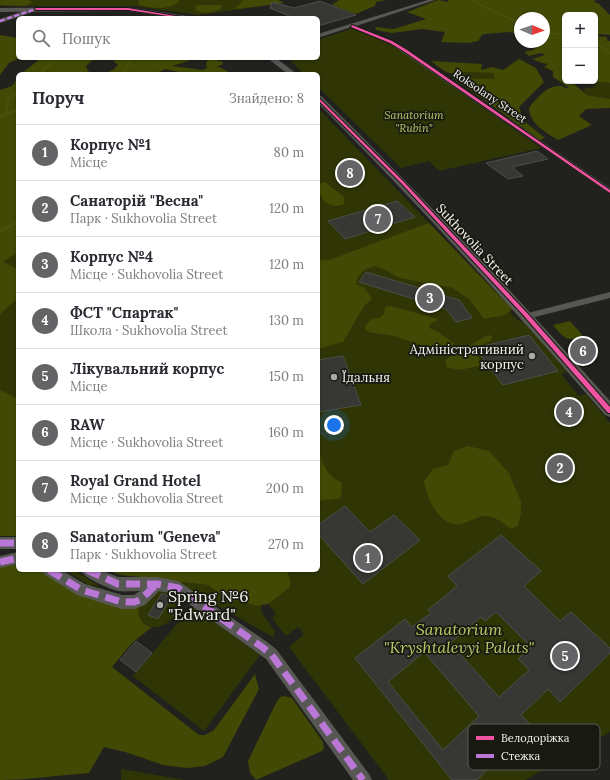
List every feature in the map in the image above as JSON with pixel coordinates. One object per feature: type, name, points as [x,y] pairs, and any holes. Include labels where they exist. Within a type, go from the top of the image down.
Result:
[{"type":"street","points":[[320,35],[433,0]]},
{"type":"street","points":[[0,10],[128,9],[174,16]]},
{"type":"street","points":[[16,16],[36,10]]},
{"type":"street","points":[[0,21],[16,16]]},
{"type":"street","name":"Roksolany Street","points":[[352,26],[391,42],[406,51],[610,192]]},
{"type":"street","points":[[274,60],[290,72]]},
{"type":"street","name":"Sukhovolia Street","points":[[320,100],[398,178],[527,316],[610,411]]},
{"type":"street","points":[[527,316],[610,295]]},
{"type":"street","points":[[0,543],[16,543]]},
{"type":"street","points":[[0,562],[16,558]]},
{"type":"street","points":[[52,572],[82,590],[122,602],[140,600],[157,584]]},
{"type":"street","points":[[91,572],[118,584],[157,584],[178,588],[270,654],[363,780]]},
{"type":"green space","points":[[0,0],[278,0],[284,3],[198,15],[134,6],[0,6]]},
{"type":"green space","points":[[29,0],[32,2],[25,6],[0,5],[0,1]]},
{"type":"green space","points":[[139,0],[178,0],[179,2],[169,7],[159,8],[139,5]]},
{"type":"green space","points":[[242,0],[278,0],[284,3],[237,9],[236,7]]},
{"type":"green space","points":[[339,0],[387,0],[376,2],[375,6],[356,14],[332,5]]},
{"type":"green space","points":[[438,0],[448,2],[448,0],[595,0],[594,2],[598,3],[610,15],[610,35],[600,34],[598,35],[598,12],[562,12],[562,83],[553,77],[553,71],[544,67],[548,64],[532,59],[545,55],[541,53],[529,56],[524,52],[536,48],[550,48],[550,12],[514,12],[514,33],[485,34],[482,35],[478,41],[469,43],[441,42],[445,32],[422,29],[392,33],[376,30],[375,27],[394,29],[426,19],[407,12]]},
{"type":"green space","points":[[197,5],[221,5],[222,8],[213,12],[203,12],[197,11],[195,7]]},
{"type":"green space","name":"Sanatorium \"Rubin\"","points":[[353,28],[391,44],[541,148],[439,171],[429,161],[401,168],[320,89],[320,72],[302,72],[290,60],[320,60],[320,39]]},
{"type":"green space","points":[[0,35],[16,38],[16,60],[9,63],[0,75]]},
{"type":"green space","points":[[598,36],[607,37],[607,39],[610,39],[605,40],[610,41],[610,83],[598,82]]},
{"type":"green space","points":[[519,59],[536,68],[544,82],[519,107],[524,121],[545,138],[540,140],[453,78],[495,79],[493,73],[458,72],[459,74],[455,74],[444,70],[431,61],[482,64],[481,70],[492,67],[503,70]]},
{"type":"green space","points":[[38,60],[93,60],[86,66],[88,71],[91,72],[24,72]]},
{"type":"green space","points":[[189,60],[172,66],[203,70],[207,68],[206,62],[208,60],[217,60],[223,62],[222,65],[217,66],[229,72],[178,72],[165,69],[160,72],[108,72],[113,70],[118,65],[113,61]]},
{"type":"green space","points":[[458,72],[493,73],[496,79],[460,79]]},
{"type":"green space","points":[[16,81],[16,253],[3,262],[16,268],[16,300],[0,314],[0,90],[12,86]]},
{"type":"green space","points":[[598,82],[610,83],[610,99],[587,95],[583,89],[596,86],[595,84],[598,84]]},
{"type":"green space","points":[[564,84],[574,84],[587,95],[610,99],[610,108],[586,109],[579,116],[592,125],[558,140],[543,131],[535,123],[530,114],[529,108],[546,90],[555,86],[561,86],[569,89]]},
{"type":"green space","name":"Sanatorium \"Kryshtalevyi Palats\"","points":[[320,110],[512,309],[510,312],[519,321],[524,322],[567,372],[561,374],[579,396],[586,394],[610,423],[610,732],[600,738],[600,724],[468,724],[468,770],[543,770],[525,780],[389,780],[289,647],[304,634],[298,627],[286,636],[272,618],[276,614],[244,572],[320,572]]},
{"type":"green space","points":[[325,182],[344,197],[344,204],[334,206],[325,202],[320,194],[320,183]]},
{"type":"green space","points":[[429,223],[512,309],[505,315],[484,319],[469,299],[453,288],[400,278],[375,266],[364,270],[357,278],[356,285],[364,287],[372,299],[364,306],[343,342],[320,348],[320,258],[329,260]]},
{"type":"green space","points":[[16,232],[16,473],[0,468],[0,238]]},
{"type":"green space","points":[[391,306],[438,319],[436,322],[431,322],[429,328],[455,344],[447,347],[430,348],[394,336],[368,332],[365,328],[369,322],[372,319],[379,318],[384,314],[385,307]]},
{"type":"green space","points":[[570,321],[584,337],[573,339],[566,338],[553,325]]},
{"type":"green space","points":[[490,335],[492,337],[491,341],[476,347],[474,351],[481,361],[479,366],[459,370],[447,367],[445,360]]},
{"type":"green space","points":[[0,390],[16,398],[16,536],[0,536]]},
{"type":"green space","points":[[468,446],[489,451],[509,473],[521,502],[521,513],[518,526],[511,529],[498,520],[488,516],[460,524],[453,524],[446,521],[435,510],[425,488],[424,481],[433,469],[448,465],[454,451]]},
{"type":"green space","points":[[320,454],[329,473],[342,483],[341,498],[320,501]]},
{"type":"green space","points":[[16,564],[16,572],[45,572],[79,594],[139,605],[139,616],[145,624],[152,627],[132,643],[112,667],[199,735],[205,735],[214,730],[255,674],[259,689],[223,757],[205,766],[187,768],[163,765],[125,752],[104,747],[89,773],[0,780],[0,566]]},
{"type":"green space","points":[[68,572],[77,572],[99,586],[89,585]]},
{"type":"green space","points":[[112,572],[287,572],[291,582],[289,588],[268,604],[256,606],[238,600],[227,599],[208,585],[182,582],[180,584],[150,578],[121,575]]},
{"type":"green space","points":[[182,582],[208,585],[227,599],[238,600],[256,606],[261,605],[262,613],[275,631],[274,638],[180,584]]},
{"type":"green space","points":[[159,589],[171,592],[176,597],[178,604],[177,611],[167,623],[153,627],[145,624],[141,620],[138,613],[138,608],[139,605]]},
{"type":"green space","points":[[192,606],[260,655],[204,731],[133,676]]},
{"type":"green space","points":[[285,696],[292,698],[323,742],[324,748],[322,751],[256,780],[250,773],[248,761],[276,703],[280,697]]},
{"type":"green space","points":[[121,769],[185,780],[121,780]]},
{"type":"building","points":[[320,1],[356,15],[320,25],[320,16],[289,16],[270,8],[272,2],[294,8]]},
{"type":"building","points":[[537,151],[548,159],[512,167],[523,176],[508,179],[486,163]]},
{"type":"building","points":[[397,201],[415,217],[345,239],[328,221]]},
{"type":"building","points":[[366,272],[426,290],[428,288],[443,293],[442,295],[459,300],[472,318],[456,322],[446,309],[359,282]]},
{"type":"building","name":"Адміністративний корпус","points":[[529,335],[558,371],[503,385],[475,348]]},
{"type":"building","name":"Їдальня","points":[[343,356],[361,405],[320,412],[320,360]]},
{"type":"building","points":[[345,506],[370,532],[394,515],[420,540],[363,584],[320,536],[320,524]]},
{"type":"building","points":[[501,535],[541,571],[524,586],[560,621],[571,612],[610,648],[610,653],[560,702],[548,689],[521,715],[530,724],[471,724],[479,716],[424,652],[388,682],[443,750],[468,726],[468,770],[487,770],[477,780],[452,780],[355,658],[405,619],[412,627],[431,613],[428,610],[457,586],[448,576]],"holes":[[[496,612],[531,647],[518,659],[529,670],[499,697],[450,643],[481,617],[485,621]]]},
{"type":"building","name":"Spring №6 \"Edward\"","points":[[162,593],[171,597],[158,619],[148,615]]},
{"type":"building","points":[[136,641],[152,653],[136,672],[120,660]]},
{"type":"waterway","points":[[473,0],[480,5],[514,20]]},
{"type":"waterway","points":[[550,33],[562,35]]},
{"type":"waterway","points":[[598,44],[610,53]]},
{"type":"waterway","points":[[42,72],[56,60]]},
{"type":"waterway","points":[[123,72],[131,60]]},
{"type":"waterway","points":[[6,115],[8,99],[16,93]]},
{"type":"waterway","points":[[6,115],[16,111]]},
{"type":"waterway","points":[[0,117],[6,115]]},
{"type":"waterway","points":[[0,231],[16,223]]},
{"type":"marked path","points":[[0,21],[36,9]]},
{"type":"marked path","points":[[0,543],[16,543]]},
{"type":"marked path","points":[[0,562],[16,558]]},
{"type":"marked path","points":[[52,572],[82,590],[122,602],[134,602],[140,600],[157,584]]},
{"type":"marked path","points":[[91,572],[118,584],[157,584],[178,588],[262,647],[271,654],[363,780]]},
{"type":"cycle path","points":[[36,9],[128,9],[174,16]]},
{"type":"cycle path","points":[[352,26],[391,42],[406,51],[610,192]]},
{"type":"cycle path","points":[[320,100],[403,183],[527,316],[610,411]]},
{"type":"place","name":"Sanatorium \"Geneva\"","points":[[350,173]]},
{"type":"place","name":"Royal Grand Hotel","points":[[378,219]]},
{"type":"place","name":"Корпус №4","points":[[430,298]]},
{"type":"place","name":"RAW","points":[[583,351]]},
{"type":"place","name":"Адміністративний корпус","points":[[532,356]]},
{"type":"place","name":"Їдальня","points":[[334,377]]},
{"type":"place","name":"ФСТ \"Спартак\"","points":[[569,412]]},
{"type":"place","name":"Санаторій \"Весна\"","points":[[560,468]]},
{"type":"place","name":"Корпус №1","points":[[368,558]]},
{"type":"place","name":"Spring №6 \"Edward\"","points":[[160,605]]},
{"type":"place","name":"Лікувальний корпус","points":[[565,656]]}]
